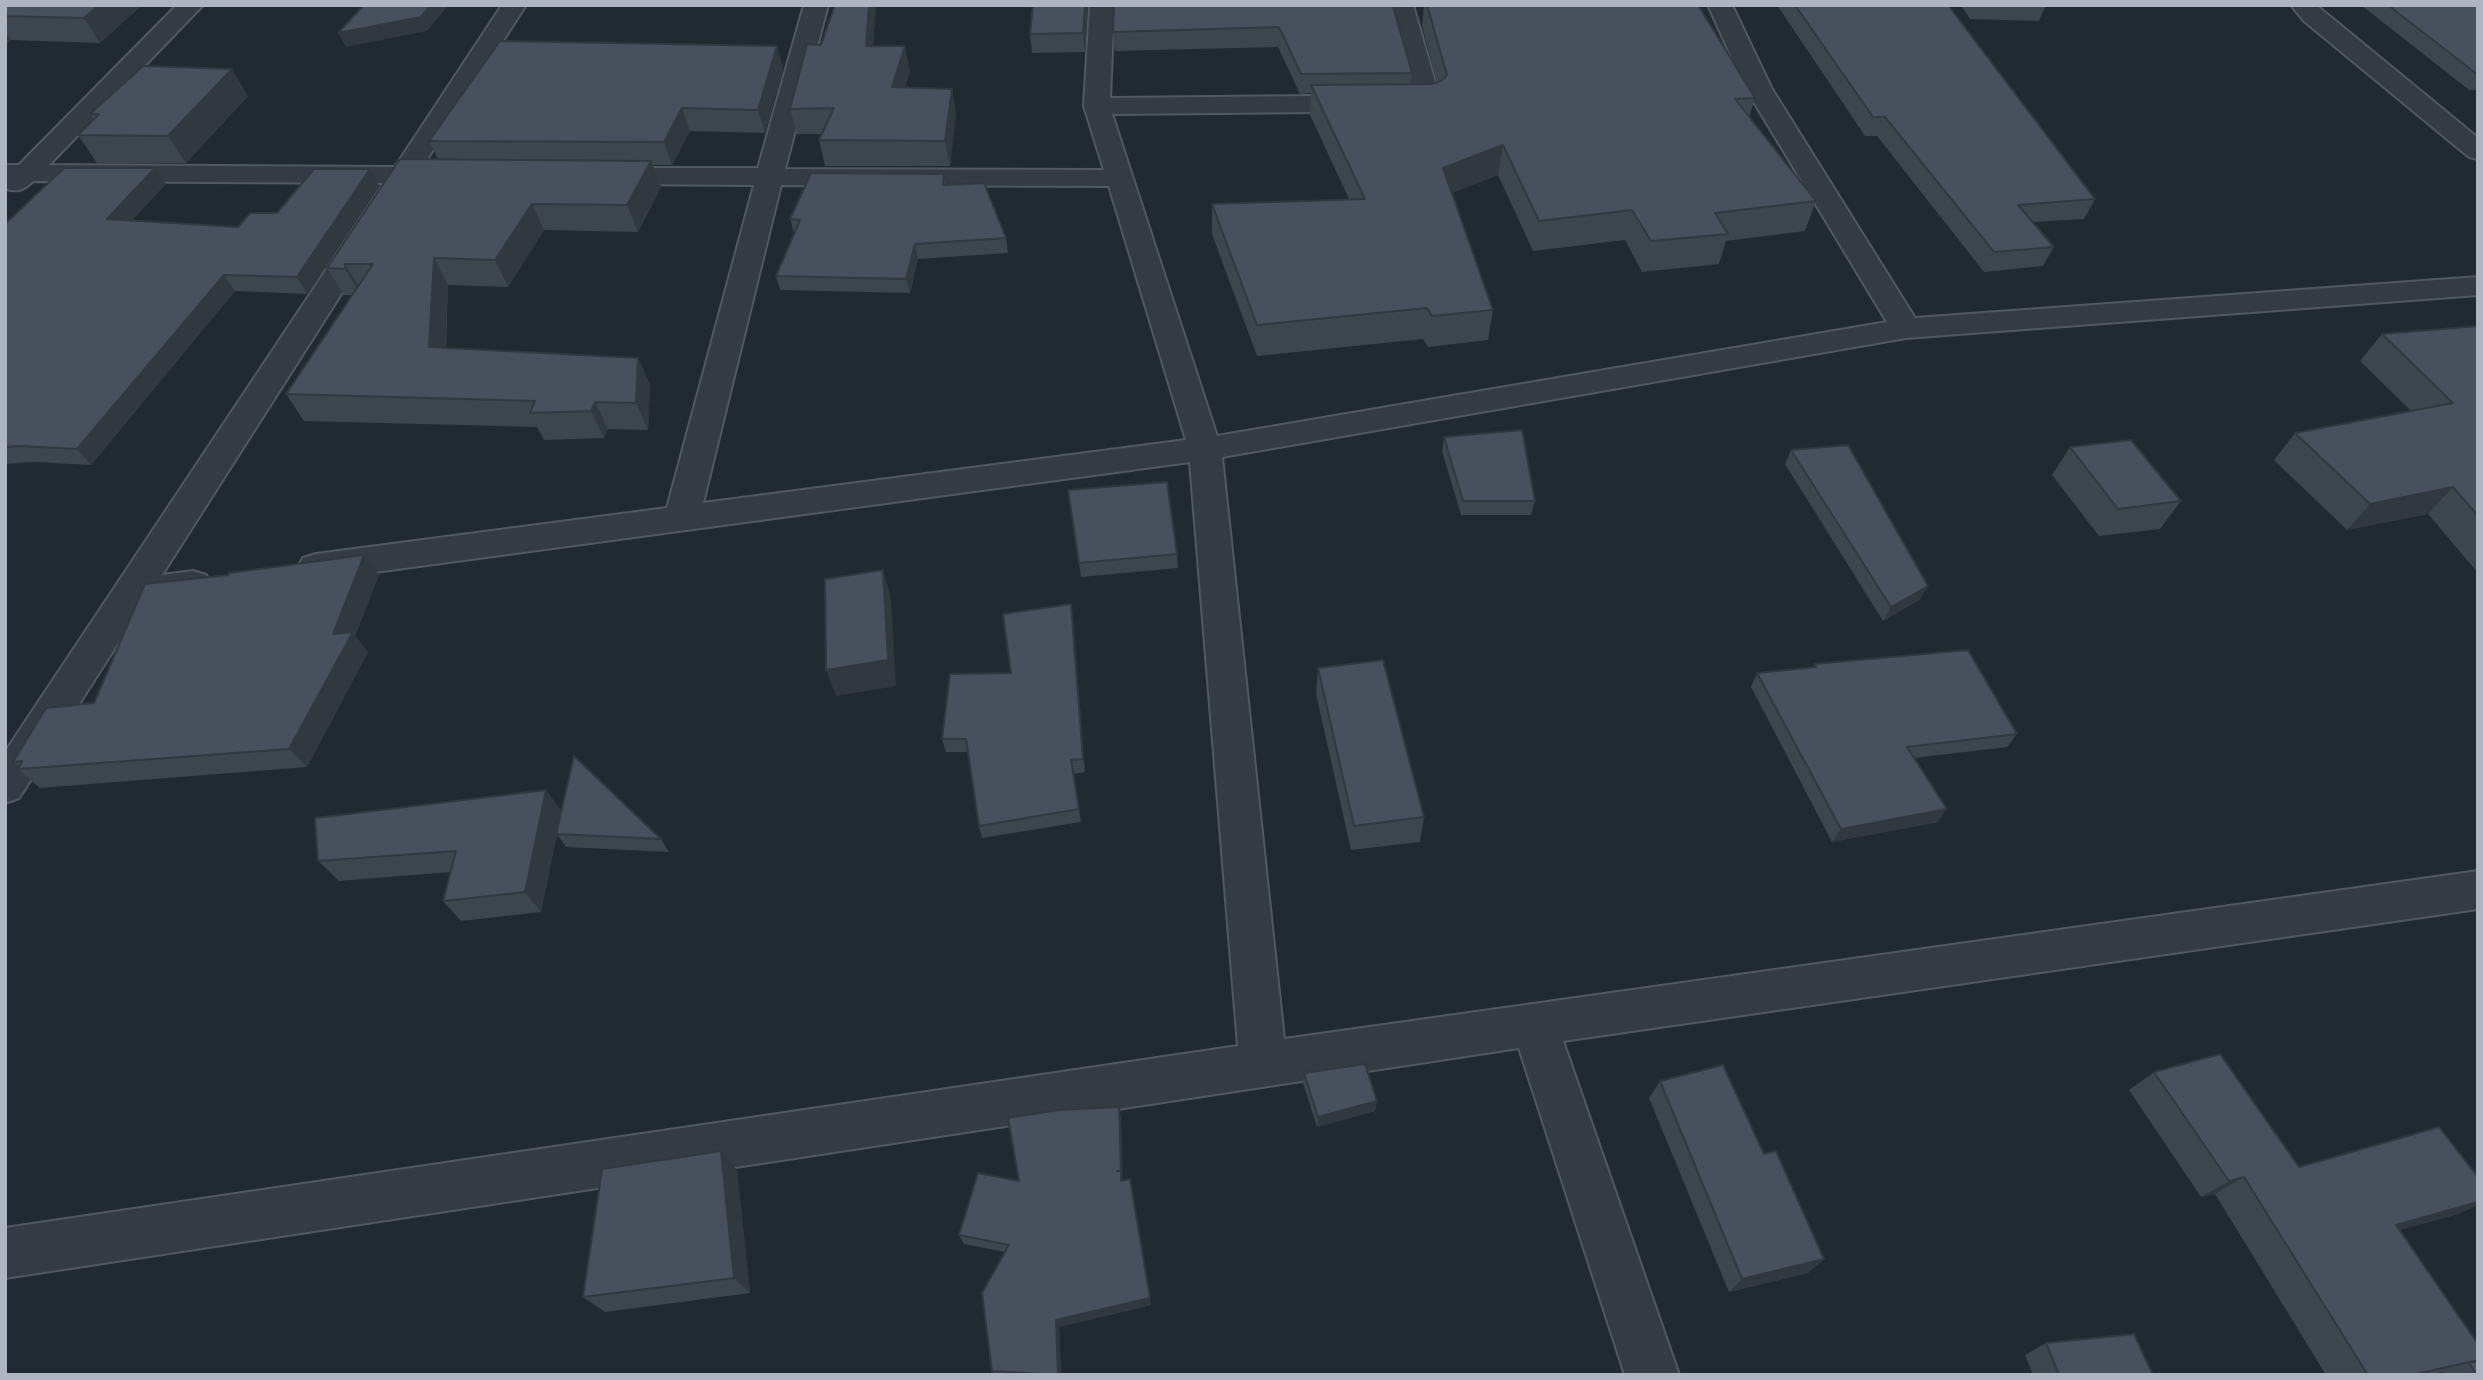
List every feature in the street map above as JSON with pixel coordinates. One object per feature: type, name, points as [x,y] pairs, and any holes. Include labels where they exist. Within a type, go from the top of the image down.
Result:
[{"type":"street","points":[[5,193],[16,173],[191,5]]},
{"type":"street","points":[[5,786],[514,5]]},
{"type":"street","points":[[682,518],[806,34],[816,5]]},
{"type":"street","points":[[1102,5],[1097,106],[1205,449],[1263,1065]]},
{"type":"street","points":[[1097,106],[1428,103],[1401,5]]},
{"type":"street","points":[[1720,5],[1759,89],[1906,328]]},
{"type":"street","points":[[2303,5],[2312,16],[2478,152]]},
{"type":"street","points":[[16,173],[470,175]]},
{"type":"street","points":[[579,176],[1120,178]]},
{"type":"street","points":[[283,572],[1205,449],[1906,328],[2478,286]]},
{"type":"street","points":[[131,592],[228,579]]},
{"type":"street","points":[[5,1254],[1534,1024],[2478,890]]},
{"type":"street","points":[[1534,1024],[1652,1375]]},
{"type":"building","points":[[5,5],[99,5],[84,18],[5,16]]},
{"type":"building","points":[[364,5],[431,5],[421,17],[338,33]]},
{"type":"building","points":[[835,5],[869,5],[866,46],[905,46],[892,87],[952,89],[945,141],[819,140],[834,108],[790,109],[807,44],[821,45]]},
{"type":"building","points":[[1033,5],[1085,5],[1083,33],[1030,34]]},
{"type":"building","points":[[1114,5],[1393,6],[1412,73],[1301,74],[1279,27],[1113,32]]},
{"type":"building","points":[[1427,5],[1698,5],[1755,98],[1735,99],[1816,201],[1715,213],[1728,234],[1651,241],[1632,210],[1539,221],[1503,145],[1443,168],[1493,310],[1432,316],[1427,308],[1257,325],[1212,204],[1365,199],[1311,85],[1431,84],[1441,81],[1447,75]]},
{"type":"building","points":[[1795,5],[1948,5],[2095,199],[2018,205],[2054,247],[1994,252],[1885,117],[1873,117]]},
{"type":"building","points":[[2388,5],[2478,5],[2478,75]]},
{"type":"building","points":[[500,41],[777,46],[758,110],[682,108],[664,142],[429,141]]},
{"type":"building","points":[[143,66],[232,69],[168,136],[78,135],[99,114],[90,114]]},
{"type":"building","points":[[400,159],[651,161],[627,205],[532,204],[495,260],[434,258],[429,347],[638,358],[636,403],[595,402],[591,411],[530,413],[535,401],[286,394],[373,264],[345,264],[345,269],[327,268]]},
{"type":"building","points":[[64,168],[155,168],[107,219],[238,227],[250,213],[277,213],[314,169],[370,169],[297,277],[224,275],[77,449],[5,447],[5,224]]},
{"type":"building","points":[[811,173],[944,174],[943,185],[984,183],[1006,238],[915,244],[906,279],[776,276],[800,220],[790,219]]},
{"type":"building","points":[[2478,326],[2478,516],[2453,487],[2370,504],[2295,433],[2453,403],[2382,334]]},
{"type":"building","points":[[1522,430],[1535,501],[1463,501],[1444,437]]},
{"type":"building","points":[[2131,440],[2181,501],[2118,509],[2070,447]]},
{"type":"building","points":[[1848,445],[1928,586],[1891,607],[1791,450]]},
{"type":"building","points":[[1167,482],[1177,554],[1079,563],[1068,490]]},
{"type":"building","points":[[364,555],[333,634],[353,632],[289,749],[18,769],[22,761],[13,762],[46,708],[94,703],[145,584]]},
{"type":"building","points":[[883,570],[888,660],[826,670],[825,579]]},
{"type":"building","points":[[1071,604],[1083,759],[1071,760],[1079,809],[979,826],[966,739],[942,739],[950,674],[1011,673],[1003,614]]},
{"type":"building","points":[[1968,650],[2017,734],[1907,747],[1947,809],[1841,829],[1757,673],[1816,667],[1814,664]]},
{"type":"building","points":[[1383,660],[1424,817],[1354,826],[1318,668]]},
{"type":"building","points":[[574,756],[661,839],[556,834]]},
{"type":"building","points":[[546,790],[525,892],[443,901],[456,851],[318,861],[315,818]]},
{"type":"building","points":[[2220,1054],[2299,1167],[2439,1127],[2478,1177],[2478,1202],[2396,1225],[2478,1344],[2478,1360],[2412,1375],[2368,1375],[2244,1177],[2229,1181],[2154,1072]]},
{"type":"building","points":[[1365,1064],[1377,1101],[1318,1117],[1304,1073]]},
{"type":"building","points":[[1723,1065],[1764,1154],[1776,1151],[1824,1259],[1742,1279],[1660,1081]]},
{"type":"building","points":[[1119,1107],[1121,1170],[1117,1171],[1121,1171],[1121,1181],[1130,1179],[1150,1298],[1056,1320],[1058,1375],[992,1371],[982,1293],[1009,1245],[959,1235],[978,1173],[1019,1181],[1008,1118],[1058,1110]]},
{"type":"building","points":[[721,1151],[734,1278],[583,1297],[602,1169]]},
{"type":"building","points":[[2134,1334],[2153,1375],[2059,1375],[2046,1343]]},
{"type":"building","points":[[2478,1361],[2478,1375],[2477,1375],[2469,1363]]}]
